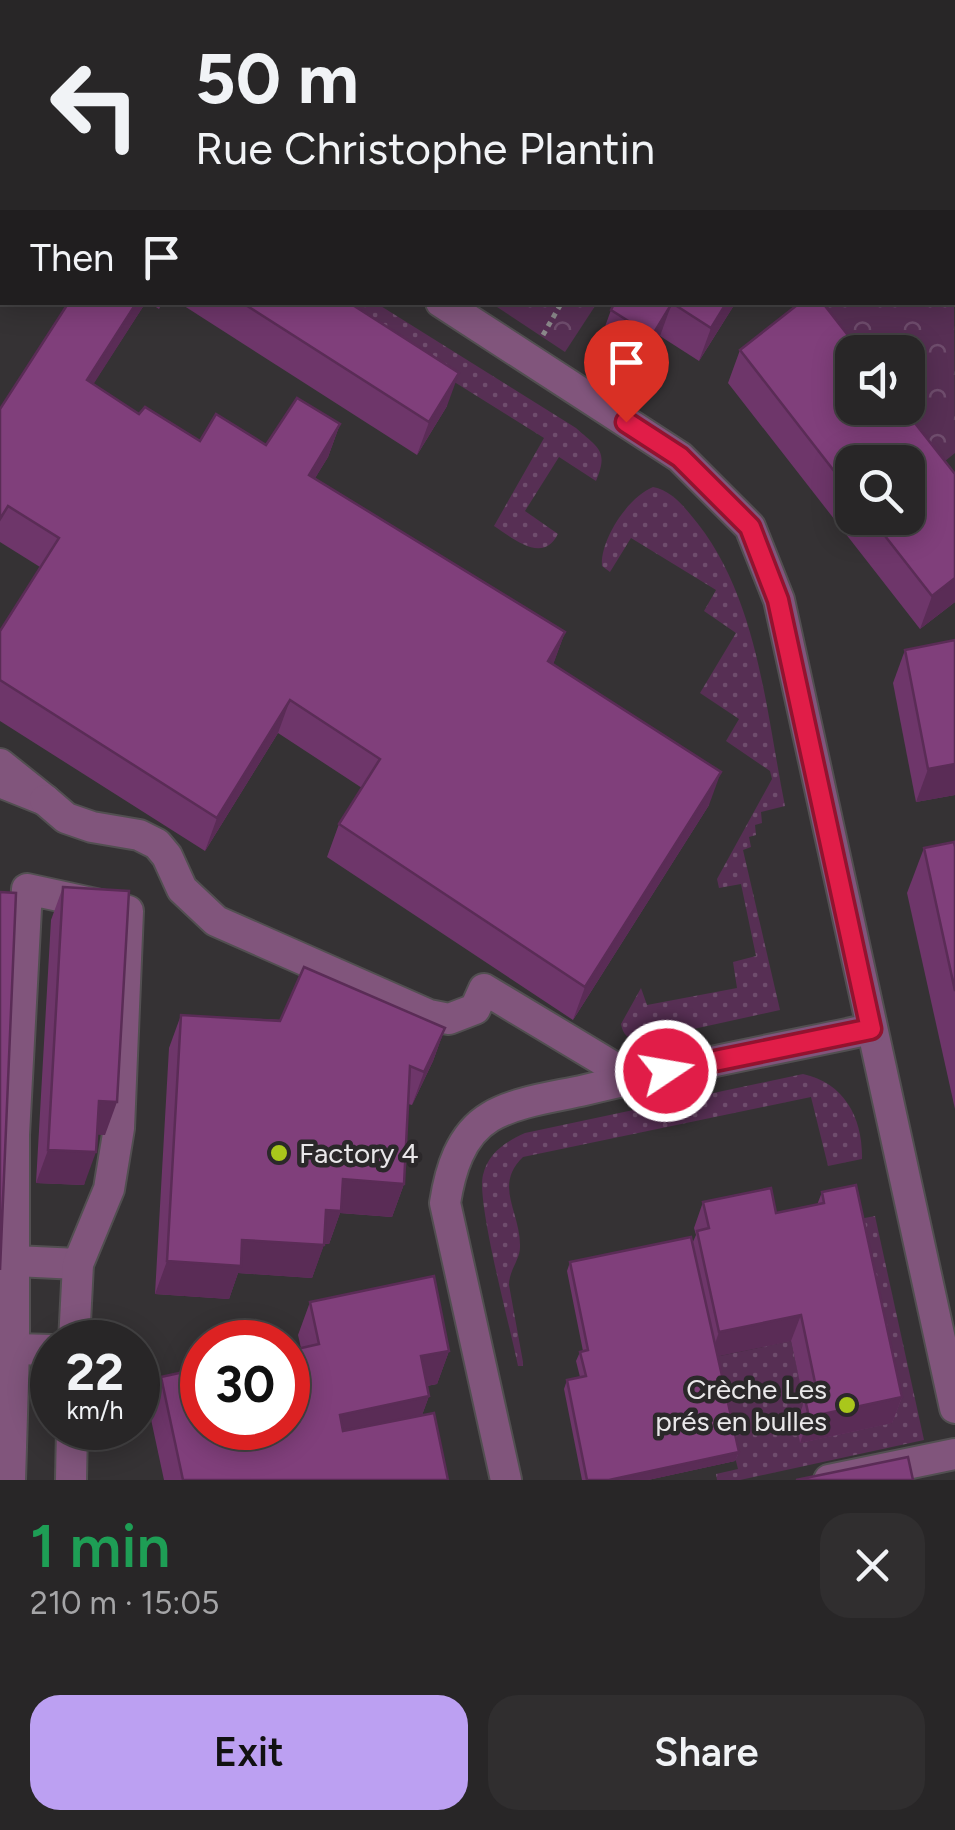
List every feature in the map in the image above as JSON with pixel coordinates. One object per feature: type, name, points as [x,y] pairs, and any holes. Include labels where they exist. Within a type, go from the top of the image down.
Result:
[{"type":"street","points":[[446,305],[680,457],[750,527],[778,600],[955,1408]]},
{"type":"street","points":[[0,764],[66,818],[139,835],[157,844],[182,889],[216,922],[429,1015],[449,1019],[475,1008],[484,989],[632,1078]]},
{"type":"street","points":[[0,782],[45,800]]},
{"type":"street","points":[[10,1480],[14,1136],[27,889],[128,911],[119,1128],[109,1189],[78,1264],[75,1320]]},
{"type":"street","points":[[506,1480],[445,1203],[450,1169],[466,1141],[488,1118],[518,1106],[632,1078],[871,1029]]},
{"type":"street","points":[[15,1261],[78,1264]]},
{"type":"street","points":[[14,1349],[30,1349]]},
{"type":"street","points":[[71,1480],[72,1450]]},
{"type":"street","points":[[829,1480],[955,1454]]},
{"type":"path","points":[[530,359],[560,305]]},
{"type":"green space","points":[[292,305],[379,305],[576,428],[599,450],[601,462],[596,481],[559,457],[525,511],[558,534],[552,543],[528,546],[494,526],[544,438],[363,325]]},
{"type":"green space","points":[[494,305],[596,305],[565,352]]},
{"type":"green space","points":[[804,305],[954,305],[955,453],[940,465],[925,450],[925,445],[920,445],[899,425],[925,425],[925,335],[835,335]]},
{"type":"green space","points":[[653,487],[678,501],[713,545],[731,579],[756,652],[785,806],[761,812],[762,823],[755,825],[756,835],[749,837],[751,847],[743,850],[780,1010],[639,1041],[627,1036],[621,1024],[641,988],[647,1005],[737,988],[733,962],[756,956],[741,884],[719,888],[717,879],[772,779],[770,771],[726,741],[739,719],[700,693],[736,633],[704,611],[716,590],[631,538],[610,572],[602,566],[606,544],[617,520],[634,500]]},
{"type":"green space","points":[[803,1074],[830,1085],[849,1105],[859,1130],[862,1159],[828,1166],[811,1097],[523,1157],[514,1168],[509,1189],[520,1247],[509,1285],[523,1362],[523,1366],[518,1366],[482,1189],[485,1167],[498,1149],[525,1133]]},
{"type":"green space","points":[[875,1216],[924,1440],[740,1480],[717,1480],[716,1474],[738,1469],[710,1358],[791,1341],[809,1422],[796,1425],[800,1442],[892,1423],[849,1221]]},
{"type":"building","points":[[67,305],[135,305],[87,380],[139,414],[145,407],[200,441],[216,414],[266,445],[297,398],[340,424],[309,475],[565,632],[548,661],[721,772],[585,987],[339,824],[380,759],[290,700],[217,818],[0,680],[0,631],[59,538],[8,506],[0,519],[0,409]]},
{"type":"building","points":[[246,305],[353,305],[459,373],[429,422]]},
{"type":"building","points":[[614,305],[671,305],[652,336],[611,310]]},
{"type":"building","points":[[675,305],[725,305],[711,328]]},
{"type":"building","points":[[797,305],[824,305],[848,335],[835,335],[835,425],[916,425],[955,474],[955,578],[932,596],[884,535],[925,535],[925,445],[835,445],[835,472],[740,350]]},
{"type":"building","points":[[955,640],[955,764],[928,769],[905,650]]},
{"type":"building","points":[[954,842],[955,847],[955,991],[924,848]]},
{"type":"building","points":[[63,887],[129,891],[117,1102],[99,1101],[96,1152],[48,1150]]},
{"type":"building","points":[[0,892],[16,893],[0,1270]]},
{"type":"building","name":"Factory 4","points":[[304,967],[445,1028],[424,1072],[410,1066],[404,1184],[343,1179],[341,1211],[326,1210],[324,1245],[242,1240],[241,1266],[167,1261],[181,1015],[280,1021]]},
{"type":"building","points":[[856,1185],[902,1397],[809,1417],[805,1399],[818,1397],[801,1315],[719,1332],[697,1231],[709,1228],[703,1202],[771,1188],[776,1213],[824,1203],[822,1192]]},
{"type":"building","points":[[691,1237],[739,1452],[609,1480],[587,1480],[567,1380],[586,1376],[580,1352],[588,1350],[570,1262]]},
{"type":"building","points":[[434,1276],[449,1351],[421,1356],[429,1396],[340,1415],[343,1431],[434,1413],[448,1480],[183,1480],[161,1377],[180,1373],[180,1450],[310,1450],[310,1346],[319,1344],[310,1302]]},
{"type":"building","points":[[908,1457],[913,1480],[796,1480]]},
{"type":"place","name":"Factory 4","points":[[279,1153]]},
{"type":"place","name":"Crèche Les prés en bulles","points":[[847,1405]]},
{"type":"route","points":[[626,422],[680,457],[750,527],[778,600],[871,1029],[666,1071]]}]
